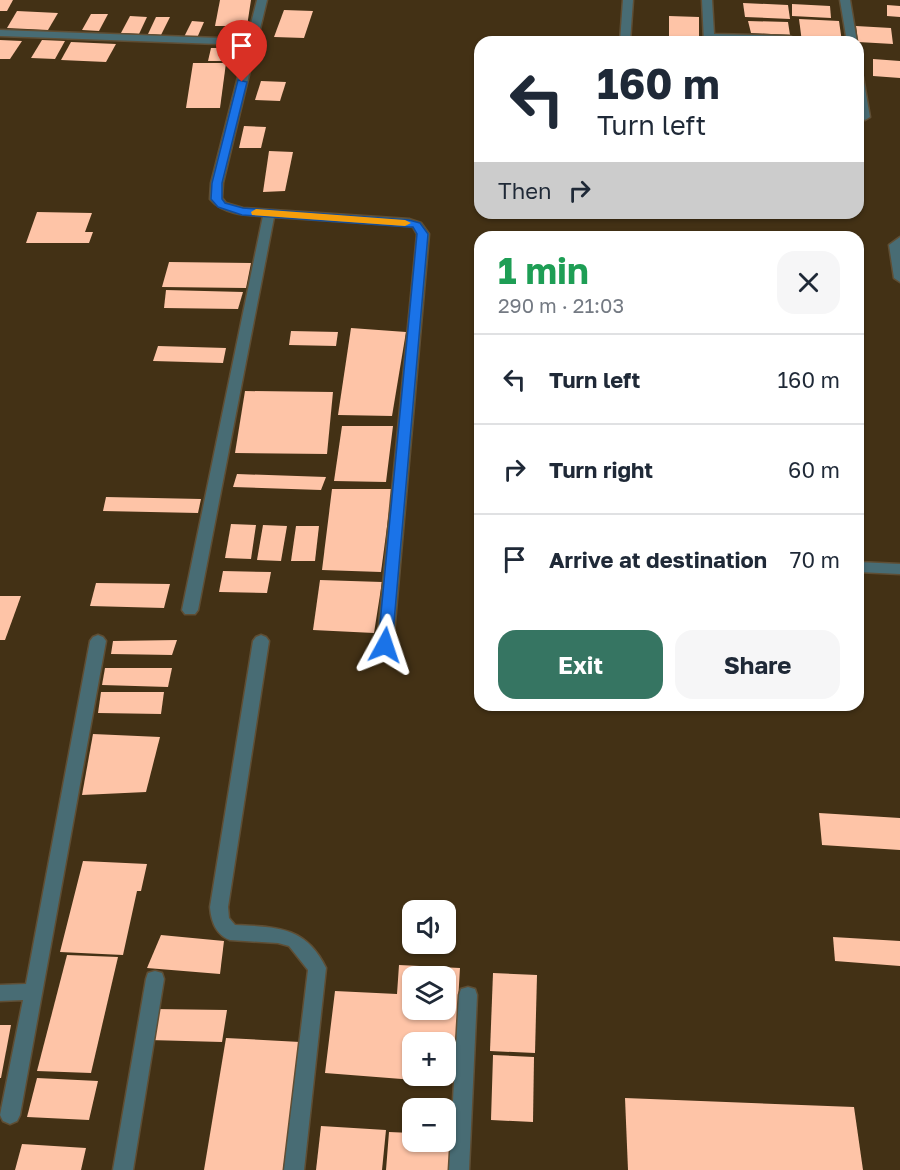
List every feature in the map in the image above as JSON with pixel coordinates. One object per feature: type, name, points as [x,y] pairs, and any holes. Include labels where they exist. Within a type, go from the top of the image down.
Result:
[{"type":"street","points":[[262,0],[217,183],[216,199],[231,209],[409,223],[417,225],[423,234],[385,645]]},
{"type":"street","points":[[625,36],[628,0]]},
{"type":"street","points":[[707,0],[710,36]]},
{"type":"street","points":[[845,0],[851,36]]},
{"type":"street","points":[[0,33],[252,42]]},
{"type":"street","points":[[864,111],[865,117]]},
{"type":"street","points":[[190,610],[269,213]]},
{"type":"street","points":[[900,241],[895,245],[900,278]]},
{"type":"street","points":[[864,567],[900,569]]},
{"type":"street","points":[[10,1115],[98,641]]},
{"type":"street","points":[[261,641],[219,908],[220,920],[230,932],[279,935],[295,941],[317,968],[294,1170]]},
{"type":"street","points":[[123,1170],[155,979]]},
{"type":"street","points":[[0,993],[34,992]]},
{"type":"street","points":[[459,1170],[468,995]]},
{"type":"building","points":[[0,0],[13,0],[7,11],[0,11]]},
{"type":"building","points":[[220,0],[251,0],[247,26],[215,26]]},
{"type":"building","points":[[743,3],[788,5],[790,19],[745,17]]},
{"type":"building","points":[[792,4],[830,6],[831,18],[792,16]]},
{"type":"building","points":[[887,5],[900,6],[900,17],[887,16]]},
{"type":"building","points":[[284,10],[313,11],[304,38],[274,37]]},
{"type":"building","points":[[17,11],[58,13],[48,30],[7,28]]},
{"type":"building","points":[[91,14],[108,14],[99,31],[82,30]]},
{"type":"building","points":[[130,16],[147,17],[139,34],[121,33]]},
{"type":"building","points":[[669,16],[699,17],[699,36],[669,36]]},
{"type":"building","points":[[156,17],[170,17],[161,35],[148,34]]},
{"type":"building","points":[[799,19],[839,21],[841,36],[801,36]]},
{"type":"building","points":[[192,21],[204,22],[197,38],[184,37]]},
{"type":"building","points":[[748,21],[788,22],[790,35],[751,33]]},
{"type":"building","points":[[856,26],[891,28],[893,44],[864,42],[864,36],[857,36]]},
{"type":"building","points":[[0,40],[22,41],[10,59],[0,59]]},
{"type":"building","points":[[42,40],[65,41],[55,59],[31,58]]},
{"type":"building","points":[[71,42],[116,44],[106,62],[61,60]]},
{"type":"building","points":[[211,48],[232,48],[229,61],[208,61]]},
{"type":"building","points":[[873,59],[900,61],[900,78],[873,76]]},
{"type":"building","points":[[193,63],[226,63],[220,108],[186,108]]},
{"type":"building","points":[[261,81],[286,82],[280,101],[255,100]]},
{"type":"building","points":[[244,126],[266,127],[261,148],[239,148]]},
{"type":"building","points":[[269,151],[293,152],[285,191],[263,192]]},
{"type":"building","points":[[37,212],[92,213],[85,232],[93,232],[89,243],[26,243]]},
{"type":"building","points":[[169,262],[251,263],[246,288],[162,287]]},
{"type":"building","points":[[166,290],[243,292],[238,309],[164,308]]},
{"type":"building","points":[[351,328],[406,332],[392,416],[338,415]]},
{"type":"building","points":[[291,331],[338,332],[336,346],[289,345]]},
{"type":"building","points":[[158,346],[226,348],[223,363],[153,361]]},
{"type":"building","points":[[245,391],[333,392],[327,454],[235,453]]},
{"type":"building","points":[[342,426],[393,426],[386,482],[334,481]]},
{"type":"building","points":[[237,474],[326,477],[321,490],[233,487]]},
{"type":"building","points":[[332,489],[392,489],[381,572],[322,570]]},
{"type":"building","points":[[106,497],[201,499],[198,513],[103,511]]},
{"type":"building","points":[[231,524],[256,525],[251,559],[225,558]]},
{"type":"building","points":[[263,525],[287,526],[281,561],[257,560]]},
{"type":"building","points":[[296,526],[319,526],[315,561],[291,561]]},
{"type":"building","points":[[223,571],[271,572],[267,593],[219,592]]},
{"type":"building","points":[[320,580],[382,582],[374,633],[313,630]]},
{"type":"building","points":[[96,583],[170,584],[164,608],[90,606]]},
{"type":"building","points":[[0,596],[21,596],[5,640],[0,640]]},
{"type":"building","points":[[177,640],[172,655],[111,654],[113,641]]},
{"type":"building","points":[[105,668],[172,668],[168,687],[102,685]]},
{"type":"building","points":[[101,692],[164,692],[161,714],[98,713]]},
{"type":"building","points":[[93,734],[160,737],[146,792],[82,795]]},
{"type":"building","points":[[819,813],[900,818],[900,850],[822,845]]},
{"type":"building","points":[[83,861],[147,864],[141,891],[137,891],[123,955],[60,952]]},
{"type":"building","points":[[161,935],[224,941],[220,974],[147,968]]},
{"type":"building","points":[[833,937],[900,941],[900,966],[835,961]]},
{"type":"building","points":[[67,955],[118,957],[91,1073],[37,1071]]},
{"type":"building","points":[[399,965],[419,966],[402,966],[402,1020],[456,1020],[456,968],[460,968],[456,1034],[402,1032],[402,1079],[325,1073],[335,991],[397,994]]},
{"type":"building","points":[[493,973],[537,975],[535,1053],[490,1051]]},
{"type":"building","points":[[154,1009],[227,1010],[222,1042],[149,1040]]},
{"type":"building","points":[[0,1025],[11,1025],[1,1078],[0,1078]]},
{"type":"building","points":[[226,1038],[300,1042],[283,1170],[204,1170]]},
{"type":"building","points":[[493,1055],[534,1057],[533,1122],[491,1120]]},
{"type":"building","points":[[37,1078],[98,1081],[89,1120],[27,1117]]},
{"type":"building","points":[[625,1098],[854,1107],[863,1170],[628,1170]]},
{"type":"building","points":[[321,1126],[386,1130],[382,1170],[316,1170]]},
{"type":"building","points":[[389,1132],[402,1133],[402,1152],[455,1152],[453,1170],[386,1170]]},
{"type":"building","points":[[22,1144],[86,1148],[81,1170],[15,1170]]},
{"type":"slow traffic","points":[[256,212],[405,223]]},
{"type":"route","points":[[242,82],[217,183],[216,199],[222,205],[242,211],[409,223],[417,225],[423,234],[385,645]]}]
